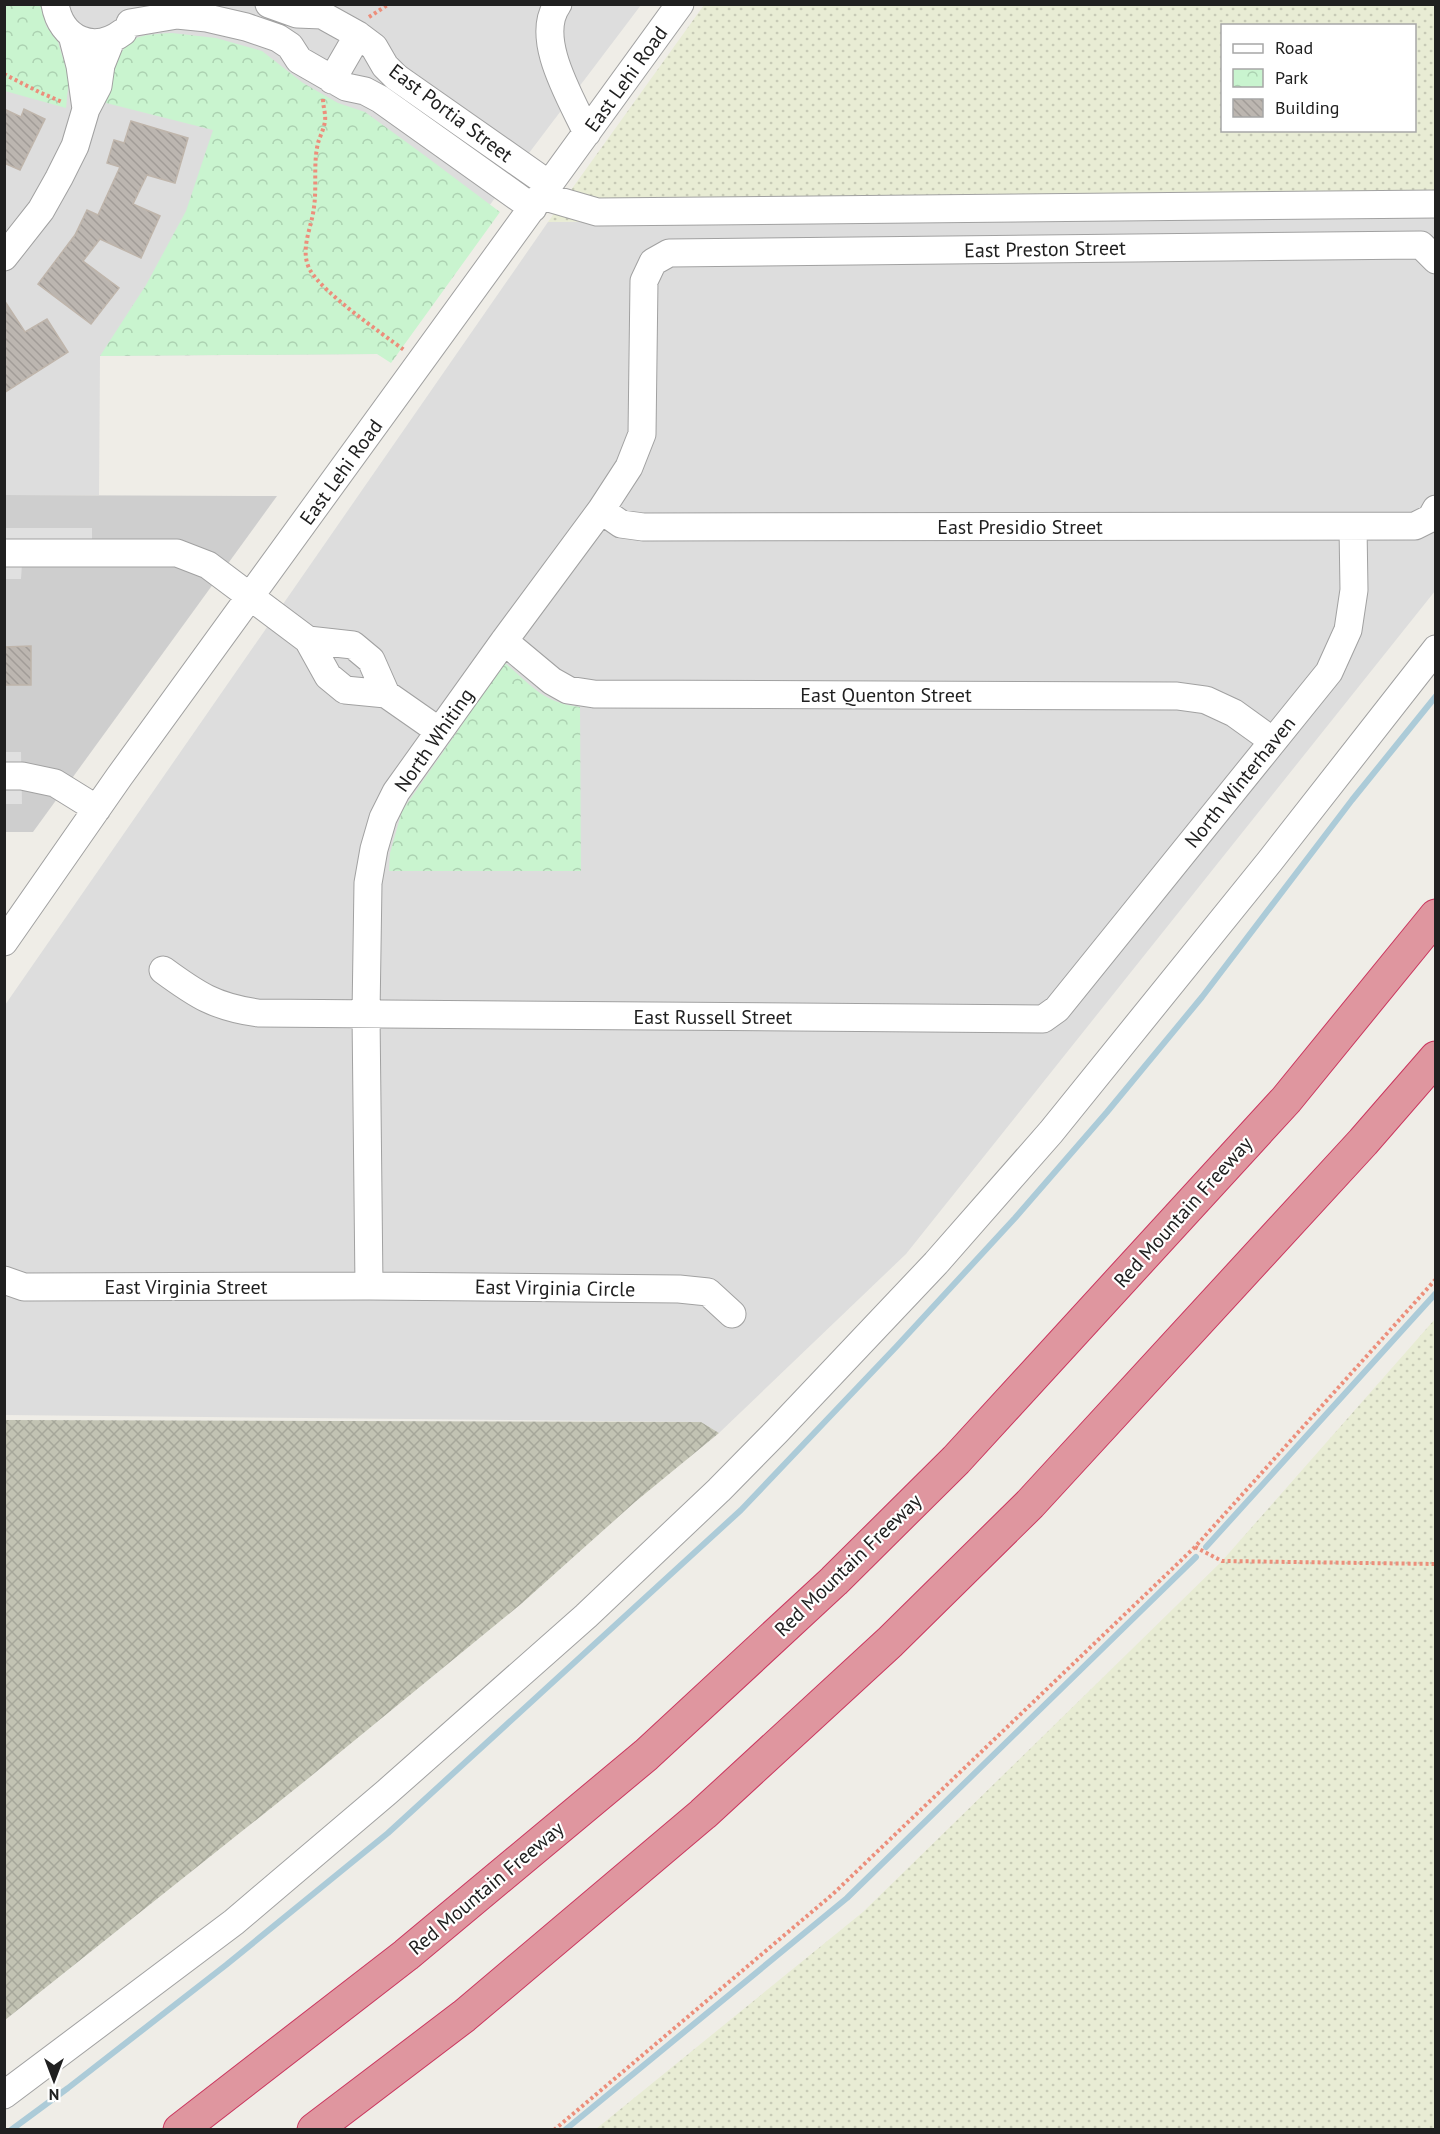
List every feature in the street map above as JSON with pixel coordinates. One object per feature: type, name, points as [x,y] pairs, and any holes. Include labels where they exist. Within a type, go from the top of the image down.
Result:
[{"type":"highway","name":"Red Mountain Freeway","points":[[180,2130],[406,1955],[637,1762],[834,1581],[956,1460],[1286,1100],[1436,916]]},
{"type":"highway","points":[[314,2130],[464,2016],[703,1814],[891,1642],[1030,1504],[1363,1142],[1436,1058]]},
{"type":"street","points":[[55,4],[60,21],[72,35],[80,66],[86,109]]},
{"type":"street","name":"East Portia Street","points":[[269,4],[297,14],[322,15],[358,35],[374,47],[385,66],[396,77],[541,196]]},
{"type":"street","points":[[558,4],[549,26],[551,43],[556,63],[587,133]]},
{"type":"street","name":"East Lehi Road","points":[[4,942],[97,809],[680,4]]},
{"type":"street","name":"East Portia Street","points":[[72,35],[84,41],[98,43],[126,22],[177,15],[207,18],[246,27],[278,38],[290,46],[299,60],[332,80],[380,99],[541,196]]},
{"type":"street","points":[[4,257],[41,210],[59,178],[75,146],[86,109],[98,86],[101,65],[126,22]]},
{"type":"street","points":[[332,80],[358,35]]},
{"type":"street","points":[[541,196],[597,213],[1436,204]]},
{"type":"street","name":"East Preston Street","points":[[669,253],[1428,253]]},
{"type":"street","name":"North Whiting","points":[[369,1286],[366,1014],[368,883],[383,818],[396,792],[601,510],[629,467],[642,434],[644,280],[653,262],[669,253]]},
{"type":"street","name":"East Presidio Street","points":[[601,510],[621,524],[643,527],[1353,527],[1415,526],[1431,518],[1436,509]]},
{"type":"street","name":"North Winterhaven","points":[[1057,1009],[1329,672],[1348,630],[1354,590],[1353,527]]},
{"type":"street","points":[[4,553],[177,553],[208,565],[308,640],[328,676],[345,690],[386,694],[440,731]]},
{"type":"street","points":[[308,640],[353,645],[372,660],[386,694]]},
{"type":"street","name":"East Quenton Street","points":[[504,641],[552,681],[568,690],[594,694],[1177,696],[1206,700],[1234,712],[1273,741]]},
{"type":"street","points":[[4,2095],[234,1922],[378,1799],[586,1616],[777,1431],[936,1263],[1051,1132],[1270,861],[1436,650]]},
{"type":"street","points":[[4,776],[22,776],[55,783],[97,809]]},
{"type":"street","name":"East Russell Street","points":[[163,970],[197,995],[234,1010],[258,1013],[1020,1020],[1043,1019],[1057,1009]]},
{"type":"street","name":"East Virginia Street","points":[[4,1280],[24,1287],[369,1286]]},
{"type":"street","name":"East Virginia Circle","points":[[369,1286],[679,1289],[708,1292],[732,1314]]},
{"type":"path","points":[[4,74],[39,92],[86,109]]},
{"type":"path","points":[[332,80],[324,91],[325,125],[318,142],[315,166],[314,206],[308,232],[306,256],[308,267],[313,276],[334,296],[421,363]]},
{"type":"path","points":[[554,2130],[833,1894],[1195,1547],[1436,1279]]},
{"type":"path","points":[[1195,1547],[1222,1561],[1436,1564]]},
{"type":"shaded area","points":[[5,5],[641,5],[377,354],[100,356],[99,495],[5,495]]},
{"type":"shaded area","points":[[704,5],[1435,5],[1435,213],[548,222]]},
{"type":"shaded area","points":[[1435,213],[1435,591],[906,1254],[719,1433],[701,1422],[5,1415],[5,1005],[548,222]]},
{"type":"shaded area","points":[[5,495],[277,496],[33,832],[5,832]]},
{"type":"shaded area","points":[[4,528],[92,528],[92,564],[22,564],[21,579],[5,579]]},
{"type":"shaded area","points":[[4,752],[21,752],[22,804],[5,804]]},
{"type":"shaded area","points":[[1435,1319],[1435,2129],[596,2129],[863,1912],[1222,1561]]},
{"type":"shaded area","points":[[5,1420],[701,1422],[719,1433],[635,1502],[521,1604],[305,1781],[5,2020]]},
{"type":"green space","points":[[4,5],[41,5],[46,26],[58,42],[69,78],[66,108],[5,91]]},
{"type":"green space","points":[[172,33],[216,38],[262,51],[303,83],[338,103],[365,112],[500,212],[391,363],[377,354],[100,356],[146,285],[186,211],[213,130],[106,103],[118,59],[128,44],[141,36]]},
{"type":"green space","points":[[505,663],[547,697],[556,702],[580,707],[581,871],[389,871],[390,853],[402,811]]},
{"type":"building","points":[[4,109],[21,117],[24,109],[45,119],[20,170],[4,163]]},
{"type":"building","points":[[131,121],[188,138],[175,183],[147,175],[133,204],[160,216],[141,258],[100,239],[83,261],[119,288],[91,324],[38,284],[75,235],[87,210],[98,215],[120,167],[107,163],[114,140],[124,143]]},
{"type":"building","points":[[4,300],[25,332],[47,319],[68,352],[4,393]]},
{"type":"building","points":[[31,646],[31,685],[4,685],[4,647]]},
{"type":"waterway","points":[[11,2130],[226,1965],[388,1833],[741,1510],[1015,1218],[1107,1112],[1202,997],[1352,800],[1436,696]]},
{"type":"waterway","points":[[1206,1547],[1436,1293]]},
{"type":"waterway","points":[[565,2130],[847,1898],[1196,1557]]}]
